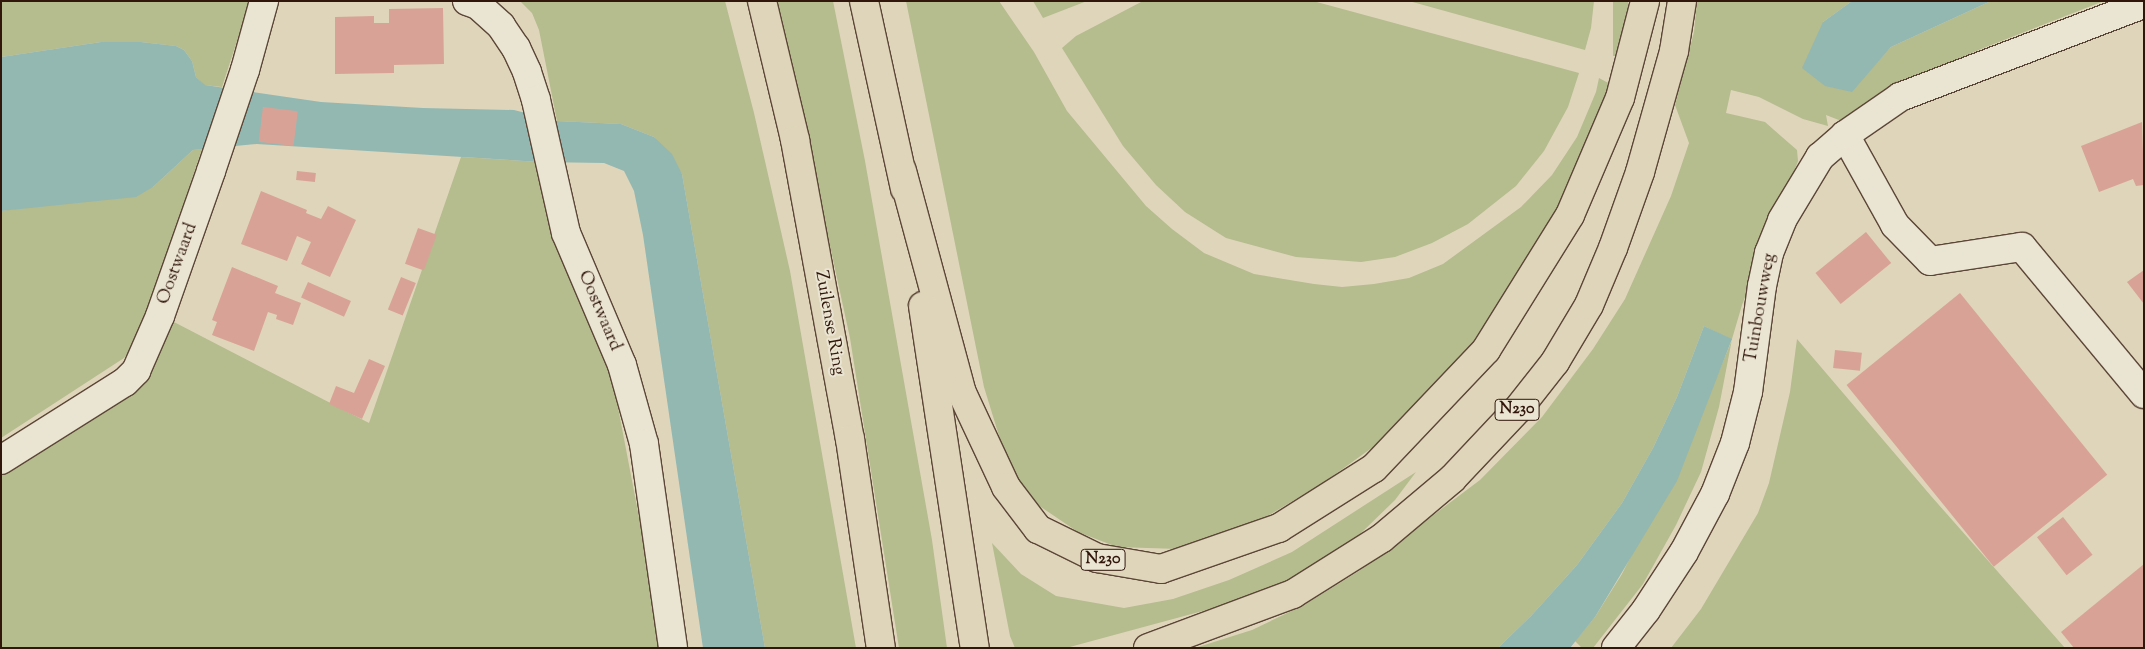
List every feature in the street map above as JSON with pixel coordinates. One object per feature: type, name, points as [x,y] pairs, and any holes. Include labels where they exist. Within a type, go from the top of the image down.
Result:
[{"type":"main road","name":"Zuilense Ring","points":[[762,1],[796,140],[850,439],[881,648]]},
{"type":"main road","name":"N230","points":[[864,1],[902,171],[962,393],[1006,488],[1038,529],[1096,558],[1161,569],[1279,528],[1374,468],[1486,350],[1570,215],[1620,98],[1645,1]]},
{"type":"main road","name":"N230","points":[[1148,648],[1293,594],[1382,538],[1452,479],[1518,409],[1555,362],[1589,304],[1613,248],[1643,163],[1674,51],[1682,1]]},
{"type":"main road","name":"N230","points":[[902,171],[975,648]]},
{"type":"street","name":"Oostwaard","points":[[1,460],[125,382],[136,370],[160,316],[212,171],[245,70],[264,1]]},
{"type":"street","name":"Oostwaard","points":[[468,1],[478,5],[501,26],[516,48],[527,72],[536,100],[566,233],[622,365],[644,444],[672,648]]},
{"type":"street","name":"Tuinbouwweg","points":[[1616,648],[1646,610],[1684,552],[1715,494],[1735,443],[1748,392],[1762,286],[1769,253],[1782,220],[1820,157],[1845,135],[1900,98],[2144,4]]},
{"type":"street","points":[[1845,135],[1895,225],[1930,262],[2022,247],[2144,394]]},
{"type":"green space","points":[[1,1],[250,1],[222,87],[204,85],[196,77],[192,61],[184,50],[176,46],[141,42],[101,42],[1,57]]},
{"type":"green space","points":[[520,1],[725,1],[754,113],[790,271],[856,648],[765,648],[682,174],[654,137],[621,124],[557,121],[539,30],[532,13]]},
{"type":"green space","points":[[777,1],[833,1],[865,161],[932,540],[947,648],[899,648],[850,338]]},
{"type":"green space","points":[[906,1],[999,1],[1034,52],[1067,111],[1146,206],[1172,229],[1204,253],[1254,274],[1314,284],[1342,287],[1374,284],[1409,278],[1443,264],[1521,207],[1552,175],[1577,137],[1596,92],[1599,78],[1612,85],[1579,165],[1546,232],[1488,325],[1460,363],[1373,447],[1323,483],[1259,521],[1179,549],[1117,547],[1078,532],[1035,503],[1021,487],[1000,439],[984,387]]},
{"type":"green space","points":[[1033,1],[1087,1],[1043,18]]},
{"type":"green space","points":[[1143,1],[1313,1],[1579,73],[1568,107],[1544,151],[1516,186],[1468,224],[1432,243],[1395,257],[1361,262],[1296,257],[1226,238],[1185,212],[1156,185],[1123,146],[1062,48],[1076,36]]},
{"type":"green space","points":[[1409,1],[1594,1],[1591,28],[1585,50]]},
{"type":"green space","points":[[1613,1],[1628,1],[1628,56],[1613,56]]},
{"type":"green space","points":[[1697,1],[1852,1],[1823,22],[1854,88],[1891,47],[1991,1],[2104,1],[1981,49],[1902,83],[1844,122],[1826,115],[1828,126],[1803,119],[1759,97],[1731,90],[1726,113],[1765,122],[1797,150],[1798,161],[1742,305],[1732,340],[1704,326],[1677,397],[1653,448],[1622,503],[1577,565],[1531,616],[1498,648],[1195,648],[1252,630],[1304,605],[1359,571],[1480,480],[1542,417],[1593,349],[1625,299],[1671,196],[1689,143],[1675,105],[1694,32]]},
{"type":"green space","points":[[202,149],[138,340],[124,358],[1,438],[1,211],[153,187],[193,150]]},
{"type":"green space","points":[[461,157],[540,162],[612,376],[642,533],[660,648],[1,648],[1,475],[122,397],[172,321],[369,423]]},
{"type":"green space","points":[[1797,339],[1931,496],[2065,648],[1671,648],[1701,609],[1758,513],[1769,483],[1790,392]]},
{"type":"green space","points":[[1732,341],[1719,407],[1701,472],[1676,525],[1643,584],[1593,648],[1582,648],[1575,641],[1595,617],[1622,574],[1695,429]]},
{"type":"green space","points":[[1416,472],[1395,500],[1360,534],[1302,573],[1247,599],[1066,648],[1015,648],[1010,636],[992,543],[1021,574],[1056,596],[1124,608],[1173,599],[1229,580],[1292,552]]},
{"type":"water","points":[[1852,1],[1991,1],[1891,47],[1852,92],[1825,86],[1802,68],[1823,22]]},
{"type":"water","points":[[101,42],[141,42],[176,46],[184,50],[192,61],[196,77],[205,85],[321,102],[423,108],[514,110],[557,121],[621,124],[654,137],[672,154],[682,174],[765,648],[703,648],[643,235],[634,191],[624,171],[604,163],[540,162],[257,144],[193,150],[153,187],[136,197],[1,211],[1,57]]},
{"type":"water","points":[[1704,326],[1732,339],[1677,481],[1595,617],[1570,648],[1498,648],[1531,616],[1577,565],[1622,503],[1653,448],[1677,397]]},
{"type":"building","points":[[443,8],[444,64],[394,65],[394,73],[335,74],[335,17],[374,16],[374,23],[389,23],[389,9]]},
{"type":"building","points":[[263,107],[298,111],[293,146],[259,142]]},
{"type":"building","points":[[2142,122],[2144,185],[2136,186],[2133,179],[2099,192],[2081,146]]},
{"type":"building","points":[[297,171],[316,173],[315,182],[296,180]]},
{"type":"building","points":[[261,191],[307,210],[306,213],[321,219],[328,206],[356,220],[330,277],[301,264],[311,242],[297,236],[287,261],[241,244]]},
{"type":"building","points":[[418,228],[437,235],[424,271],[405,264]]},
{"type":"building","points":[[1866,232],[1891,263],[1841,304],[1815,273]]},
{"type":"building","points":[[232,267],[278,286],[275,293],[301,303],[293,325],[276,319],[277,315],[268,312],[254,351],[212,335],[217,322],[212,320]]},
{"type":"building","points":[[2144,270],[2144,304],[2127,282]]},
{"type":"building","points":[[401,277],[416,283],[403,315],[388,309]]},
{"type":"building","points":[[308,282],[351,301],[344,317],[301,298]]},
{"type":"building","points":[[1960,293],[2107,475],[1994,567],[1847,385]]},
{"type":"building","points":[[1835,350],[1862,353],[1860,371],[1833,368]]},
{"type":"building","points":[[369,359],[385,366],[362,419],[329,404],[336,386],[354,393]]},
{"type":"building","points":[[2063,517],[2093,555],[2067,575],[2037,537]]},
{"type":"building","points":[[2144,564],[2144,648],[2074,648],[2061,632]]}]
